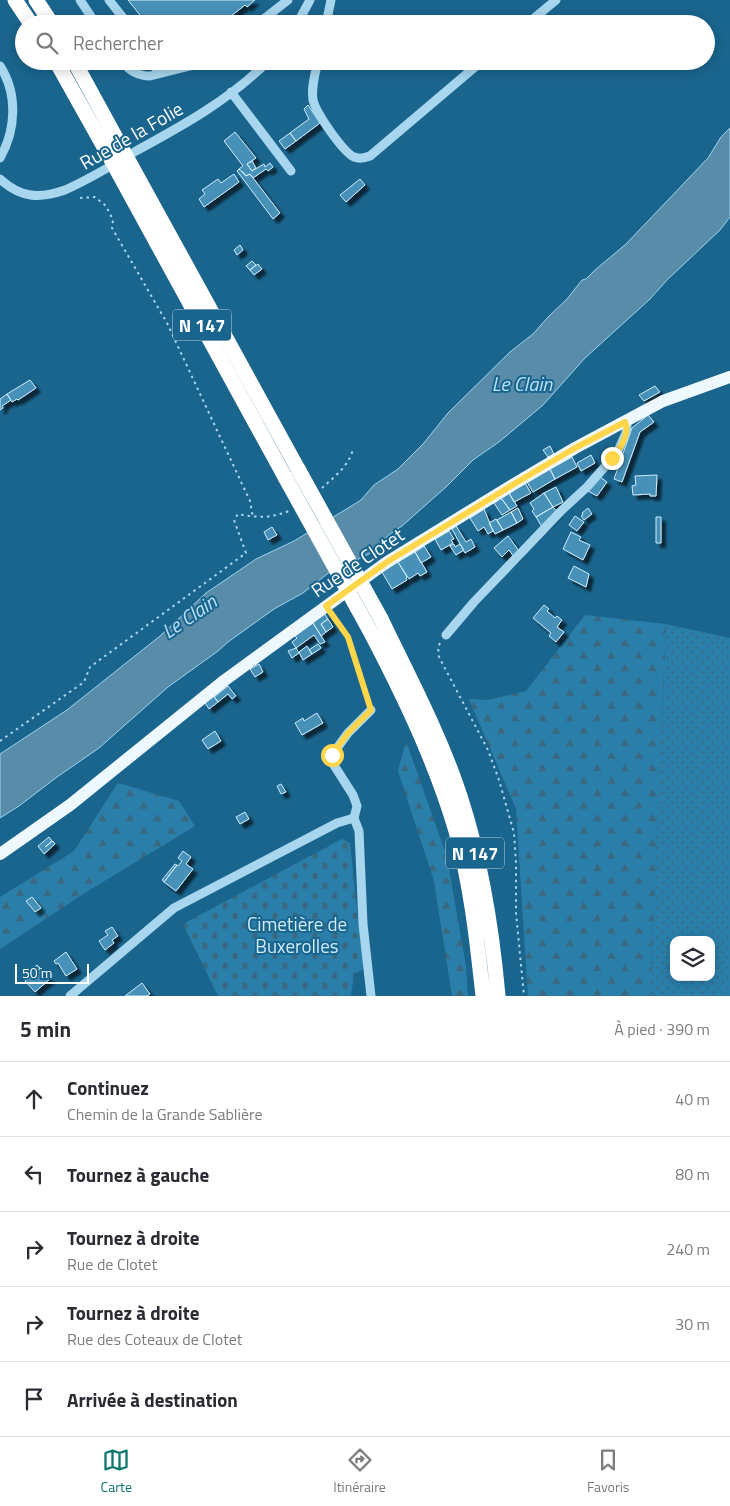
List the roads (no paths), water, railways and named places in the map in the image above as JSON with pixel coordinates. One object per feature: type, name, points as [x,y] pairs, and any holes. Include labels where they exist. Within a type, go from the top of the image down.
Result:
[{"type":"highway","points":[[15,0],[25,15]]},
{"type":"highway","points":[[36,0],[46,15]]},
{"type":"highway","name":"N 147","points":[[62,70],[114,151],[292,473],[381,619],[431,724],[460,797],[477,858],[490,927],[498,996]]},
{"type":"highway","name":"N 147","points":[[78,70],[114,151]]},
{"type":"highway","name":"N 147","points":[[292,473],[393,676],[438,778],[453,823],[464,867],[483,996]]},
{"type":"main road","name":"Rue de Clotet","points":[[0,854],[70,805],[225,680],[387,562],[575,448],[663,401],[730,377]]},
{"type":"street","points":[[80,0],[90,15]]},
{"type":"street","points":[[109,0],[121,15]]},
{"type":"street","points":[[273,15],[288,0]]},
{"type":"street","points":[[302,15],[310,0]]},
{"type":"street","points":[[328,15],[331,0]]},
{"type":"street","points":[[538,15],[556,0]]},
{"type":"street","points":[[0,66],[11,94],[13,116],[10,138],[0,158]]},
{"type":"street","points":[[131,70],[139,75],[150,76],[174,70]]},
{"type":"street","points":[[156,70],[158,74]]},
{"type":"street","name":"Rue de la Folie","points":[[0,179],[10,188],[29,195],[52,194],[65,190],[185,124],[231,92],[257,70]]},
{"type":"street","points":[[316,70],[312,87],[315,108],[342,146],[353,157],[361,158],[370,156],[471,70]]},
{"type":"street","points":[[231,92],[291,171]]},
{"type":"street","points":[[446,635],[474,602],[563,509],[587,487],[617,453],[626,433],[627,426],[625,422]]},
{"type":"street","points":[[371,710],[348,733],[332,755],[332,762],[353,795],[356,806],[354,818],[359,830],[363,924],[371,996]]},
{"type":"street","points":[[70,996],[174,908],[337,823],[354,818]]},
{"type":"water","name":"Le Clain","points":[[730,128],[730,217],[720,230],[667,280],[650,299],[585,358],[543,405],[499,442],[473,460],[446,487],[369,554],[331,571],[303,593],[274,609],[168,687],[99,748],[0,818],[0,754],[67,710],[160,636],[206,593],[256,559],[294,541],[361,500],[374,485],[398,469],[423,444],[448,413],[510,352],[533,334],[567,299],[582,280],[586,279],[626,244],[708,158],[721,137]]},
{"type":"park label","name":"Cimetière de Buxerolles","points":[[297,934]]}]
